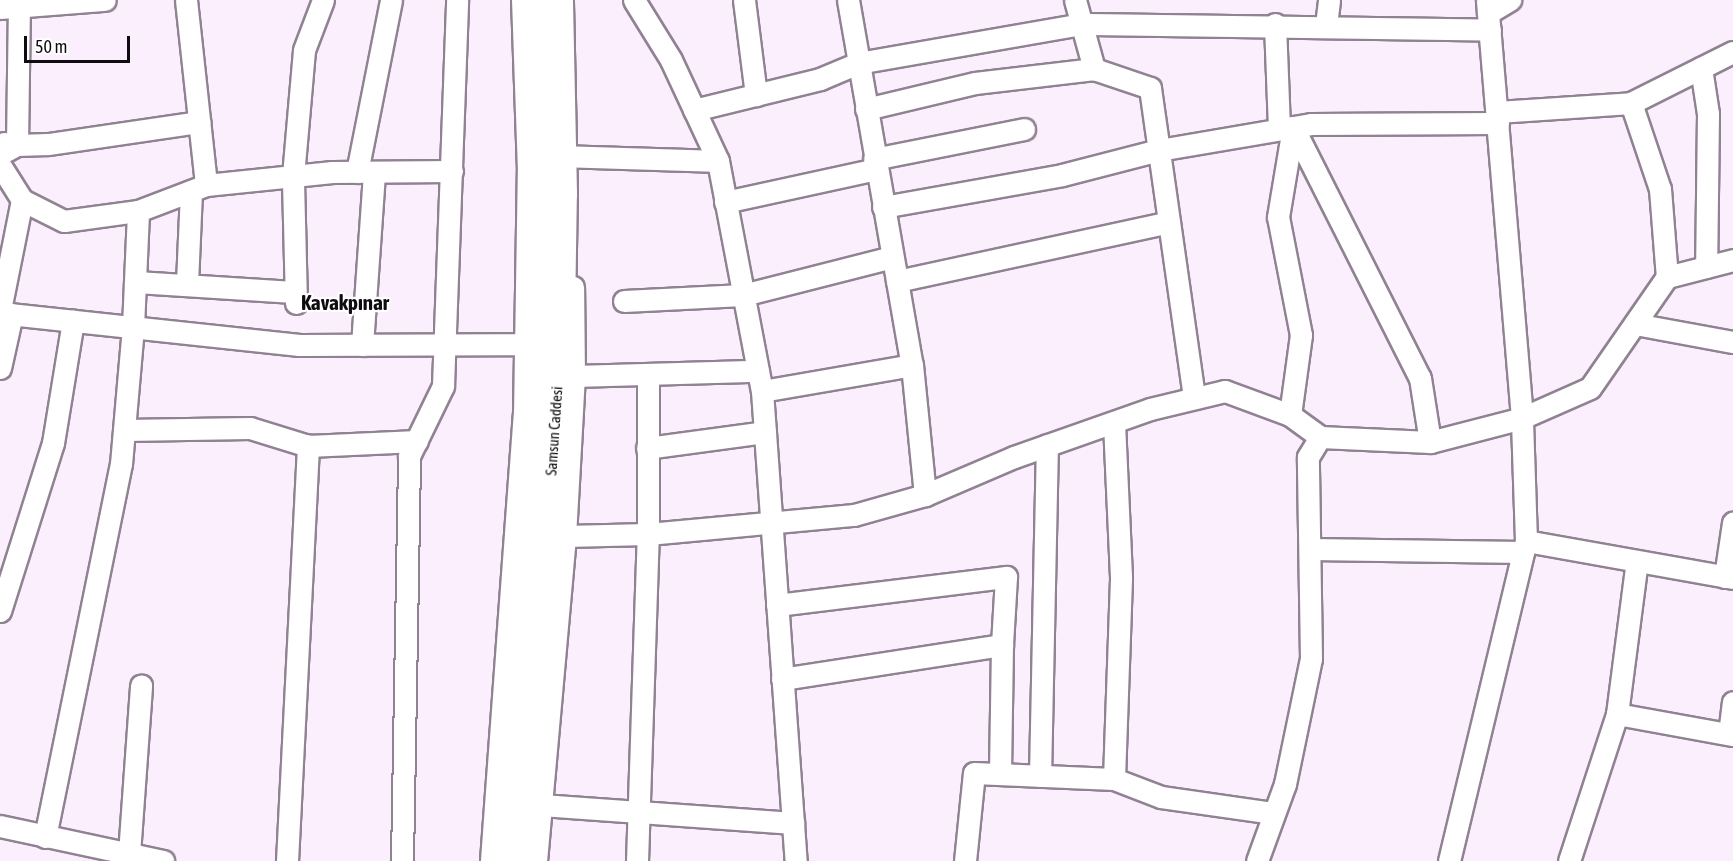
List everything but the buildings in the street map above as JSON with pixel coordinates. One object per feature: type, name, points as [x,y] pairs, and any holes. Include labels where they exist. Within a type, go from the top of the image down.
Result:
[{"type":"highway","name":"Samsun Caddesi","points":[[497,861],[545,526],[527,344],[534,240],[528,0]]},
{"type":"highway","name":"Samsun Caddesi","points":[[519,861],[558,377],[561,156],[557,0]]},
{"type":"street","points":[[105,0],[13,5],[6,147],[48,144],[199,123]]},
{"type":"street","points":[[186,0],[199,123],[198,188],[187,283]]},
{"type":"street","points":[[135,282],[187,283],[296,297],[293,176],[303,50],[324,0]]},
{"type":"street","points":[[362,345],[366,172],[391,0]]},
{"type":"street","points":[[402,861],[409,456],[443,386],[457,0]]},
{"type":"street","points":[[634,0],[670,60],[718,161],[760,381],[796,861]]},
{"type":"street","points":[[744,0],[756,95]]},
{"type":"street","points":[[848,0],[912,365],[925,495]]},
{"type":"street","points":[[1075,0],[1094,69]]},
{"type":"street","points":[[1326,26],[1329,0]]},
{"type":"street","points":[[694,110],[820,79],[858,63],[1083,24],[1326,26],[1488,14],[1510,0]]},
{"type":"street","points":[[1449,861],[1525,547],[1522,418],[1488,14]]},
{"type":"street","points":[[1275,24],[1286,128],[1278,218],[1301,335],[1290,415]]},
{"type":"street","points":[[883,207],[1062,175],[1159,150],[1286,128],[1497,117],[1630,103],[1733,52]]},
{"type":"street","points":[[1701,68],[1708,114],[1706,267]]},
{"type":"street","points":[[866,109],[975,83],[1094,69],[1150,88],[1194,398]]},
{"type":"street","points":[[545,526],[648,534],[854,514],[925,495],[1047,445],[1114,422],[1225,391],[1290,415],[1320,437],[1430,442],[1522,418],[1590,388],[1667,277],[1660,189],[1630,103]]},
{"type":"street","points":[[1286,128],[1420,378],[1430,442]]},
{"type":"street","points":[[725,202],[1024,129]]},
{"type":"street","points":[[561,156],[718,161]]},
{"type":"street","points":[[0,165],[22,200],[64,221],[138,211],[198,188],[293,176],[452,171]]},
{"type":"street","points":[[536,861],[541,805],[545,526],[574,376],[575,304],[561,194]]},
{"type":"street","points":[[0,368],[4,312],[22,200]]},
{"type":"street","points":[[45,837],[121,464],[133,327],[138,211]]},
{"type":"street","points":[[897,281],[1169,222]]},
{"type":"street","points":[[624,301],[743,295],[892,257]]},
{"type":"street","points":[[1667,277],[1733,260]]},
{"type":"street","points":[[4,312],[299,345],[527,344],[483,861]]},
{"type":"street","points":[[0,611],[53,443],[74,321]]},
{"type":"street","points":[[1635,324],[1733,342]]},
{"type":"street","points":[[574,376],[648,374],[760,381],[912,365]]},
{"type":"street","points":[[637,861],[648,534],[648,374]]},
{"type":"street","points":[[1114,422],[1121,577],[1114,779]]},
{"type":"street","points":[[124,430],[250,428],[308,446],[417,441]]},
{"type":"street","points":[[647,448],[765,432]]},
{"type":"street","points":[[1257,861],[1285,784],[1311,658],[1308,457],[1320,437]]},
{"type":"street","points":[[1040,776],[1047,445]]},
{"type":"street","points":[[287,861],[308,446]]},
{"type":"street","points":[[1310,549],[1525,547],[1637,561],[1729,578],[1733,523]]},
{"type":"street","points":[[1569,861],[1617,714],[1637,561]]},
{"type":"street","points":[[777,604],[1006,577],[1002,645],[1000,774]]},
{"type":"street","points":[[782,679],[1002,645]]},
{"type":"street","points":[[129,854],[141,685]]},
{"type":"street","points":[[1617,714],[1731,734],[1733,702]]},
{"type":"street","points":[[965,861],[974,773],[1114,779],[1161,797],[1274,813]]},
{"type":"street","points":[[541,805],[793,823]]},
{"type":"street","points":[[0,825],[45,837],[76,853],[129,854],[163,861]]},
{"type":"district","name":"Kavakpınar","points":[[345,302]]}]
